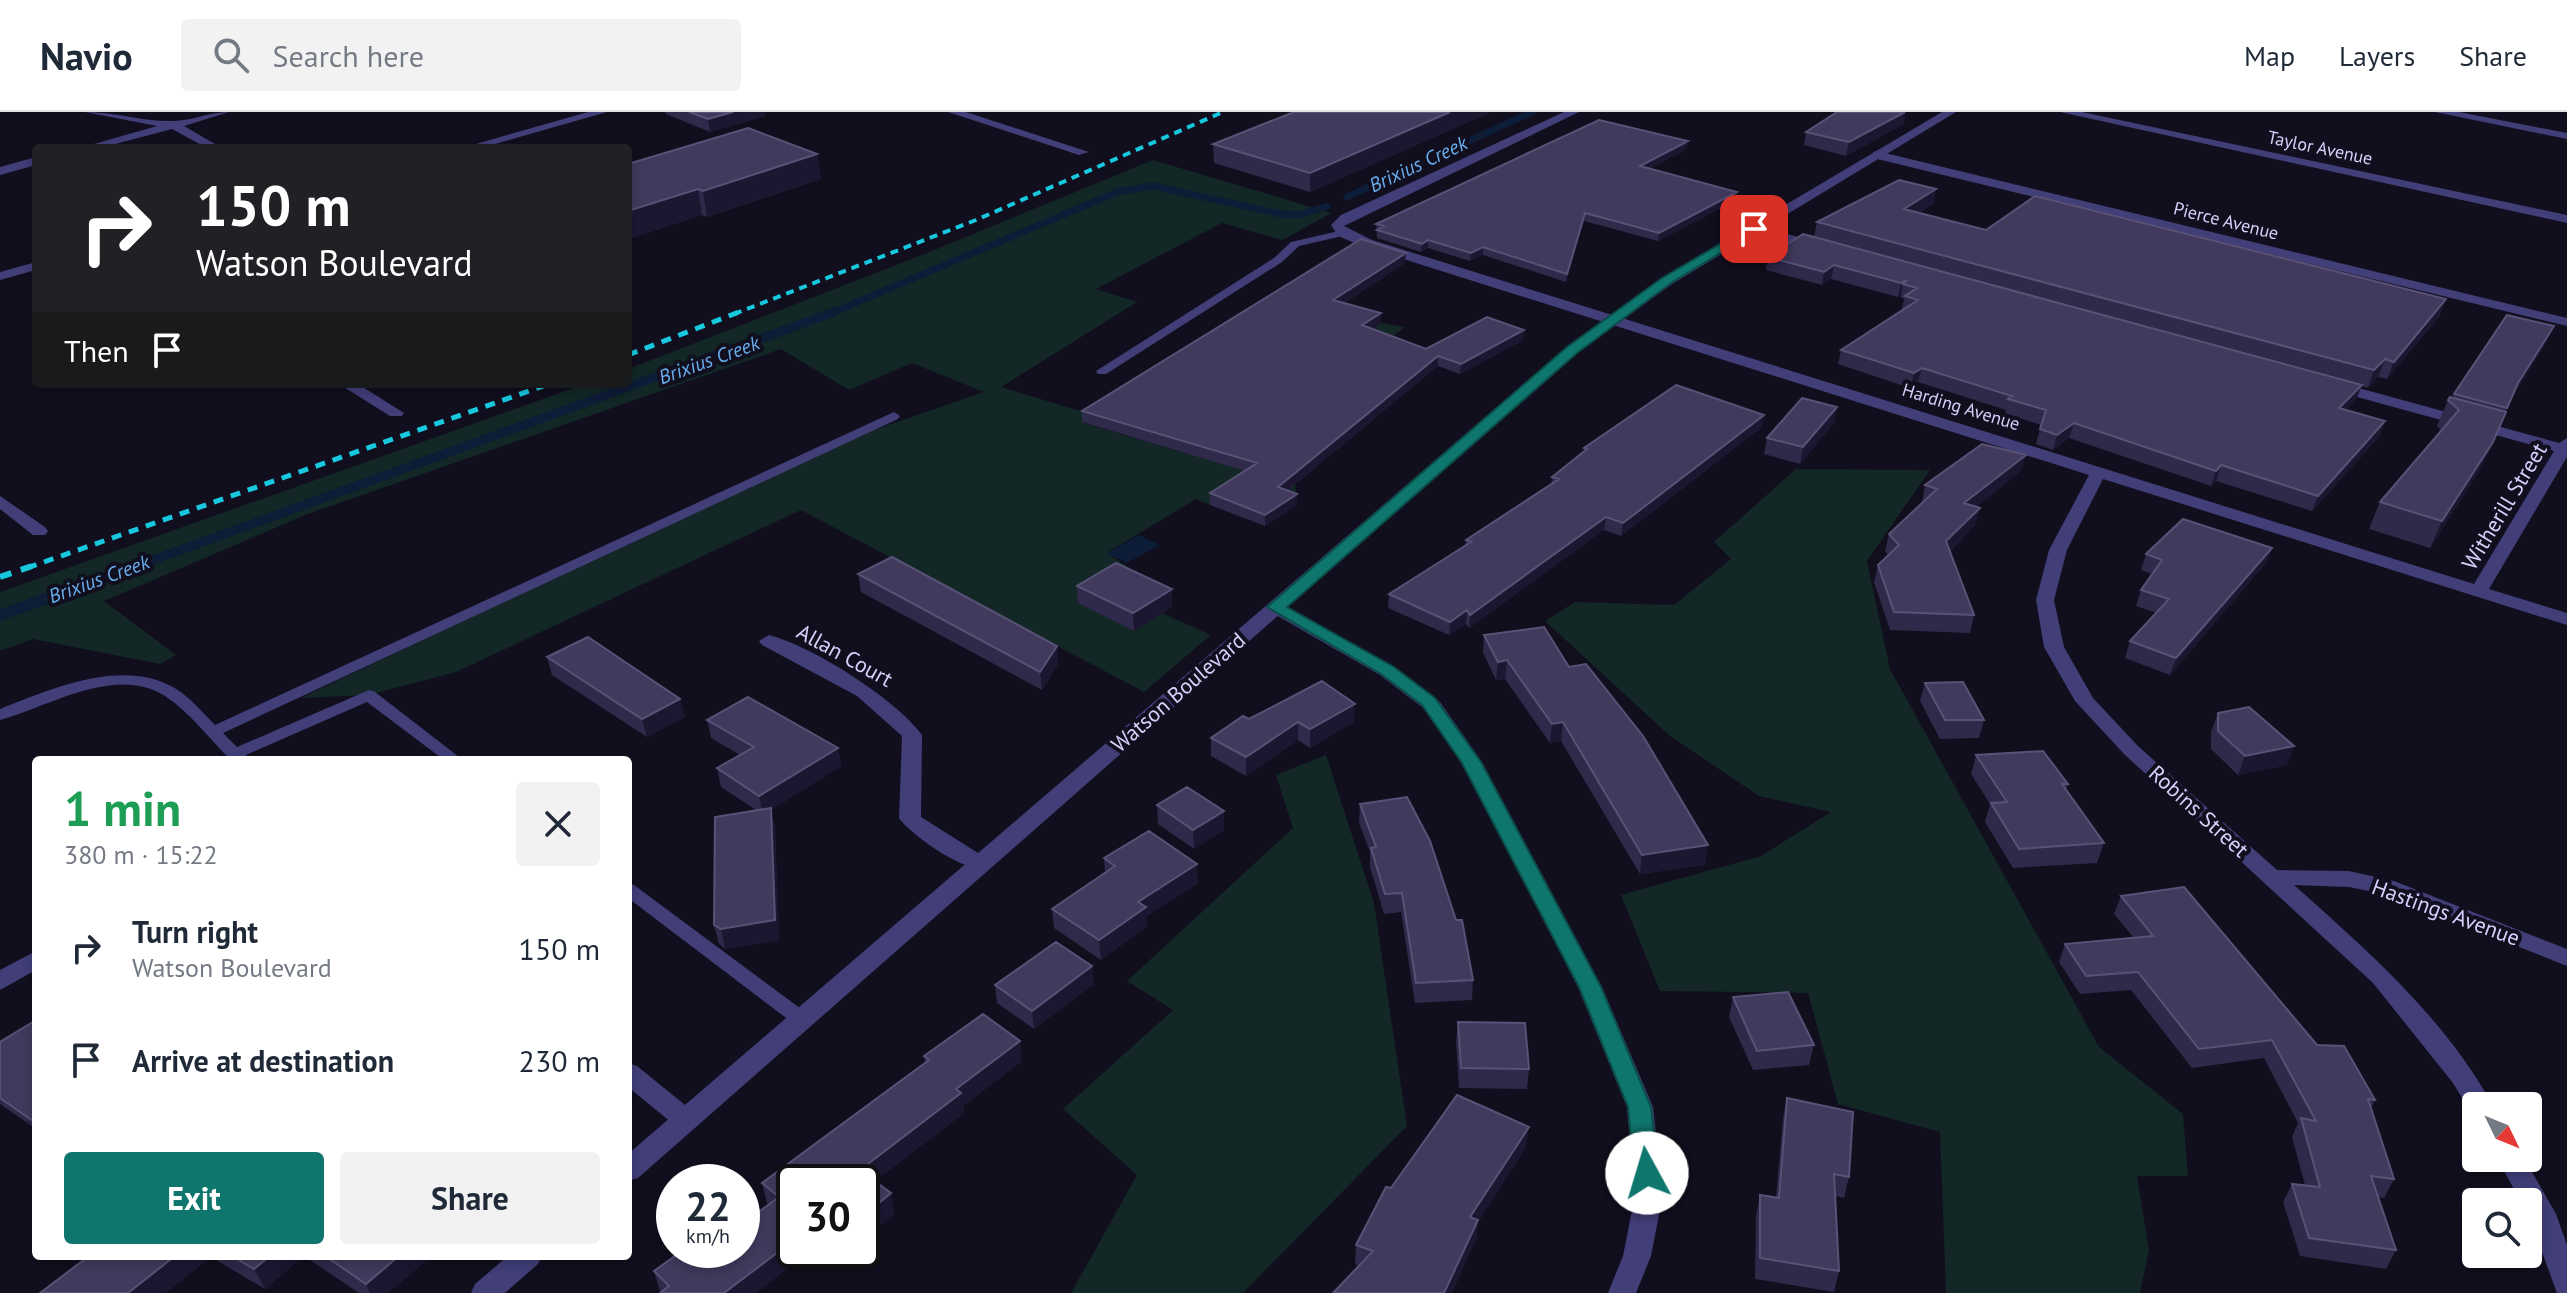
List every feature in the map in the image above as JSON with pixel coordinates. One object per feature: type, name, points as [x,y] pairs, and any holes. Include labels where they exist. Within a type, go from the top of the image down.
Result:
[{"type":"street","points":[[91,112],[174,125],[209,144]]},
{"type":"street","points":[[101,144],[223,112]]},
{"type":"street","points":[[483,144],[601,112]]},
{"type":"street","points":[[954,112],[1083,152]]},
{"type":"street","points":[[969,117],[983,112]]},
{"type":"street","points":[[1343,233],[1337,225],[1346,218],[1573,112]]},
{"type":"street","name":"Watson Boulevard","points":[[632,1167],[978,863],[1612,319],[1667,281],[1950,112]]},
{"type":"street","name":"Taylor Avenue","points":[[2066,112],[2567,219]]},
{"type":"street","points":[[2441,112],[2567,136]]},
{"type":"street","name":"Pierce Avenue","points":[[1877,155],[2567,322]]},
{"type":"street","points":[[0,171],[32,162]]},
{"type":"street","points":[[1754,229],[1835,251]]},
{"type":"street","name":"Harding Avenue","points":[[1343,233],[2567,619]]},
{"type":"street","points":[[0,276],[32,267]]},
{"type":"street","points":[[2322,383],[2566,447]]},
{"type":"street","points":[[354,388],[396,413]]},
{"type":"street","name":"Witherill Street","points":[[2479,591],[2566,447]]},
{"type":"street","name":"Robins Street","points":[[2099,471],[2056,558],[2045,600],[2054,647],[2085,701],[2131,750],[2382,977],[2472,1092]]},
{"type":"street","points":[[0,501],[39,531]]},
{"type":"street","points":[[1276,607],[1387,671],[1433,706],[1472,762],[1590,987],[1640,1107],[1649,1195],[1637,1256],[1622,1293]]},
{"type":"street","name":"Allan Court","points":[[769,641],[868,692],[890,708],[912,735],[910,818],[919,828],[978,863]]},
{"type":"street","name":"Hastings Avenue","points":[[2274,877],[2349,879],[2394,889],[2567,958]]},
{"type":"street","points":[[0,981],[32,961]]},
{"type":"street","points":[[632,1076],[686,1120]]},
{"type":"street","points":[[2518,1172],[2542,1214],[2567,1285]]},
{"type":"street","points":[[485,1293],[523,1260]]},
{"type":"lane","points":[[1102,371],[1278,260],[1295,244],[1343,233]]},
{"type":"lane","points":[[212,732],[894,416]]},
{"type":"lane","points":[[0,715],[62,690],[132,681],[165,689],[237,756]]},
{"type":"lane","points":[[240,756],[369,695],[450,756]]},
{"type":"lane","points":[[632,892],[801,1019]]},
{"type":"green space","points":[[1153,160],[1332,213],[1282,240],[1222,223],[1096,289],[1137,302],[1001,387],[1093,415],[1084,423],[1188,454],[1381,323],[1405,327],[1237,452],[1307,474],[1295,484],[1297,505],[1210,505],[1196,499],[1107,553],[1146,579],[1162,613],[1211,635],[1144,692],[801,510],[456,672],[369,695],[301,698],[839,442],[984,392],[912,363],[849,390],[781,349],[308,514],[104,601],[176,655],[160,664],[33,639],[0,651],[0,592],[574,388],[632,388],[632,367],[922,255]]},
{"type":"green space","points":[[1796,469],[1930,470],[1867,561],[1890,669],[2099,1047],[2183,1114],[2188,1176],[2137,1176],[2149,1250],[2140,1293],[1946,1293],[1940,1132],[1838,1104],[1808,993],[1660,991],[1621,895],[1761,856],[1831,812],[1759,796],[1670,736],[1545,621],[1575,602],[1674,605],[1731,559],[1714,542]]},
{"type":"green space","points":[[1326,755],[1374,903],[1407,1126],[1243,1293],[1071,1293],[1137,1175],[1063,1109],[1173,1010],[1127,981],[1293,828],[1276,775]]},
{"type":"water","points":[[1139,535],[1160,545],[1127,563],[1107,553]]},
{"type":"building","points":[[689,112],[733,112],[708,119]]},
{"type":"building","points":[[1294,112],[1450,112],[1310,173],[1213,144]]},
{"type":"building","points":[[1837,112],[1905,112],[1849,142],[1806,132]]},
{"type":"building","points":[[1599,120],[1688,141],[1640,166],[1737,192],[1659,233],[1585,213],[1567,274],[1483,247],[1471,253],[1428,240],[1422,244],[1377,230],[1384,226],[1376,224]]},
{"type":"building","points":[[748,128],[817,154],[703,191],[698,189],[632,210],[632,163]]},
{"type":"building","points":[[1899,180],[1936,189],[1904,209],[1986,230],[2035,196],[2446,299],[2394,362],[2385,359],[2374,370],[1817,222]]},
{"type":"building","points":[[1803,234],[2362,385],[2339,408],[2385,421],[2318,496],[2221,465],[2216,471],[2074,423],[2057,435],[2040,429],[2046,410],[2008,399],[2012,396],[1922,368],[1914,373],[1841,350],[1918,300],[1905,296],[1917,288],[1903,284],[1907,280],[1901,283],[1834,265],[1824,272],[1768,257]]},
{"type":"building","points":[[1361,239],[1406,253],[1333,300],[1381,313],[1362,325],[1426,349],[1487,317],[1524,330],[1461,364],[1438,356],[1278,487],[1297,494],[1265,515],[1210,493],[1257,463],[1082,411]]},
{"type":"building","points":[[2507,315],[2554,326],[2518,383],[2507,408],[2454,394]]},
{"type":"building","points":[[1676,385],[1764,415],[1623,523],[1606,517],[1470,615],[1467,610],[1450,622],[1389,594],[1471,542],[1466,540],[1559,479],[1552,477],[1587,449],[1584,448]]},
{"type":"building","points":[[2450,397],[2506,412],[2493,442],[2442,521],[2380,502],[2459,410],[2448,400]]},
{"type":"building","points":[[1802,398],[1837,407],[1803,447],[1767,438]]},
{"type":"building","points":[[1982,444],[2026,455],[1964,503],[1980,508],[1946,541],[1974,615],[1894,612],[1878,565],[1899,545],[1889,534],[1937,489],[1925,485]]},
{"type":"building","points":[[2183,519],[2272,548],[2176,658],[2130,641],[2169,599],[2141,590],[2162,560],[2146,554]]},
{"type":"building","points":[[892,557],[1057,646],[1040,672],[858,574]]},
{"type":"building","points":[[1116,563],[1172,589],[1133,613],[1077,586]]},
{"type":"building","points":[[1544,627],[1569,667],[1586,664],[1643,736],[1708,845],[1642,855],[1563,722],[1552,724],[1507,660],[1498,662],[1484,635]]},
{"type":"building","points":[[588,637],[680,699],[642,719],[547,657]]},
{"type":"building","points":[[1322,681],[1355,704],[1310,729],[1298,722],[1246,757],[1211,738],[1243,716],[1249,719]]},
{"type":"building","points":[[1963,682],[1984,720],[1945,720],[1925,683]]},
{"type":"building","points":[[748,697],[838,748],[759,796],[717,768],[754,747],[707,720]]},
{"type":"building","points":[[2249,707],[2294,746],[2245,756],[2218,731],[2218,713]]},
{"type":"building","points":[[2043,751],[2068,784],[2062,784],[2104,843],[2019,849],[1991,803],[2007,802],[1976,755]]},
{"type":"building","points":[[1187,787],[1224,811],[1193,830],[1157,805]]},
{"type":"building","points":[[1407,797],[1430,841],[1456,920],[1462,920],[1473,980],[1416,983],[1402,893],[1385,894],[1371,848],[1376,847],[1360,804]]},
{"type":"building","points":[[771,808],[775,920],[721,929],[714,925],[715,817]]},
{"type":"building","points":[[1149,831],[1197,864],[1138,902],[1146,907],[1099,940],[1052,909],[1115,866],[1104,858]]},
{"type":"building","points":[[2184,887],[2317,1045],[2344,1046],[2375,1100],[2368,1099],[2394,1179],[2371,1176],[2396,1250],[2309,1238],[2292,1184],[2320,1187],[2301,1118],[2316,1121],[2272,1040],[2199,1049],[2138,972],[2086,976],[2065,944],[2153,936],[2121,896]]},
{"type":"building","points":[[1056,942],[1092,966],[1032,1011],[995,985]]},
{"type":"building","points":[[1788,992],[1814,1045],[1757,1051],[1733,997]]},
{"type":"building","points":[[983,1014],[1020,1041],[956,1089],[961,1093],[868,1164],[788,1164],[929,1060],[924,1056]]},
{"type":"building","points":[[32,1022],[32,1120],[0,1098],[0,1042]]},
{"type":"building","points":[[1458,1022],[1525,1023],[1529,1069],[1461,1068]]},
{"type":"building","points":[[1457,1095],[1529,1127],[1470,1217],[1478,1220],[1444,1293],[1333,1293],[1373,1251],[1356,1245],[1386,1187],[1391,1188]]},
{"type":"building","points":[[1787,1098],[1853,1112],[1849,1177],[1834,1174],[1839,1271],[1760,1258],[1760,1195],[1779,1198]]},
{"type":"building","points":[[776,1173],[776,1195],[762,1183]]},
{"type":"building","points":[[880,1185],[891,1193],[880,1202]]},
{"type":"building","points":[[776,1199],[776,1254],[760,1266],[760,1211]]},
{"type":"building","points":[[84,1260],[170,1260],[128,1293],[40,1293]]},
{"type":"building","points":[[239,1260],[265,1260],[254,1269]]},
{"type":"building","points":[[331,1260],[394,1260],[366,1284]]},
{"type":"building","points":[[658,1268],[757,1268],[724,1293],[660,1293],[669,1286],[654,1271]]},
{"type":"waterway","name":"Brixius Creek","points":[[1347,197],[1532,112]]},
{"type":"waterway","name":"Brixius Creek","points":[[832,313],[1117,192],[1153,186],[1281,214],[1300,215],[1327,206]]},
{"type":"waterway","name":"Brixius Creek","points":[[632,386],[832,313]]},
{"type":"waterway","name":"Brixius Creek","points":[[131,568],[625,388]]},
{"type":"waterway","name":"Brixius Creek","points":[[0,615],[137,566]]},
{"type":"railway","points":[[734,314],[976,220],[1223,112]]},
{"type":"railway","points":[[632,353],[739,312]]},
{"type":"railway","points":[[27,568],[538,388]]},
{"type":"railway","points":[[0,577],[32,566]]},
{"type":"route","points":[[1647,1173],[1640,1107],[1590,987],[1472,762],[1428,702],[1387,671],[1276,607],[1572,350],[1667,281],[1754,229]]}]
